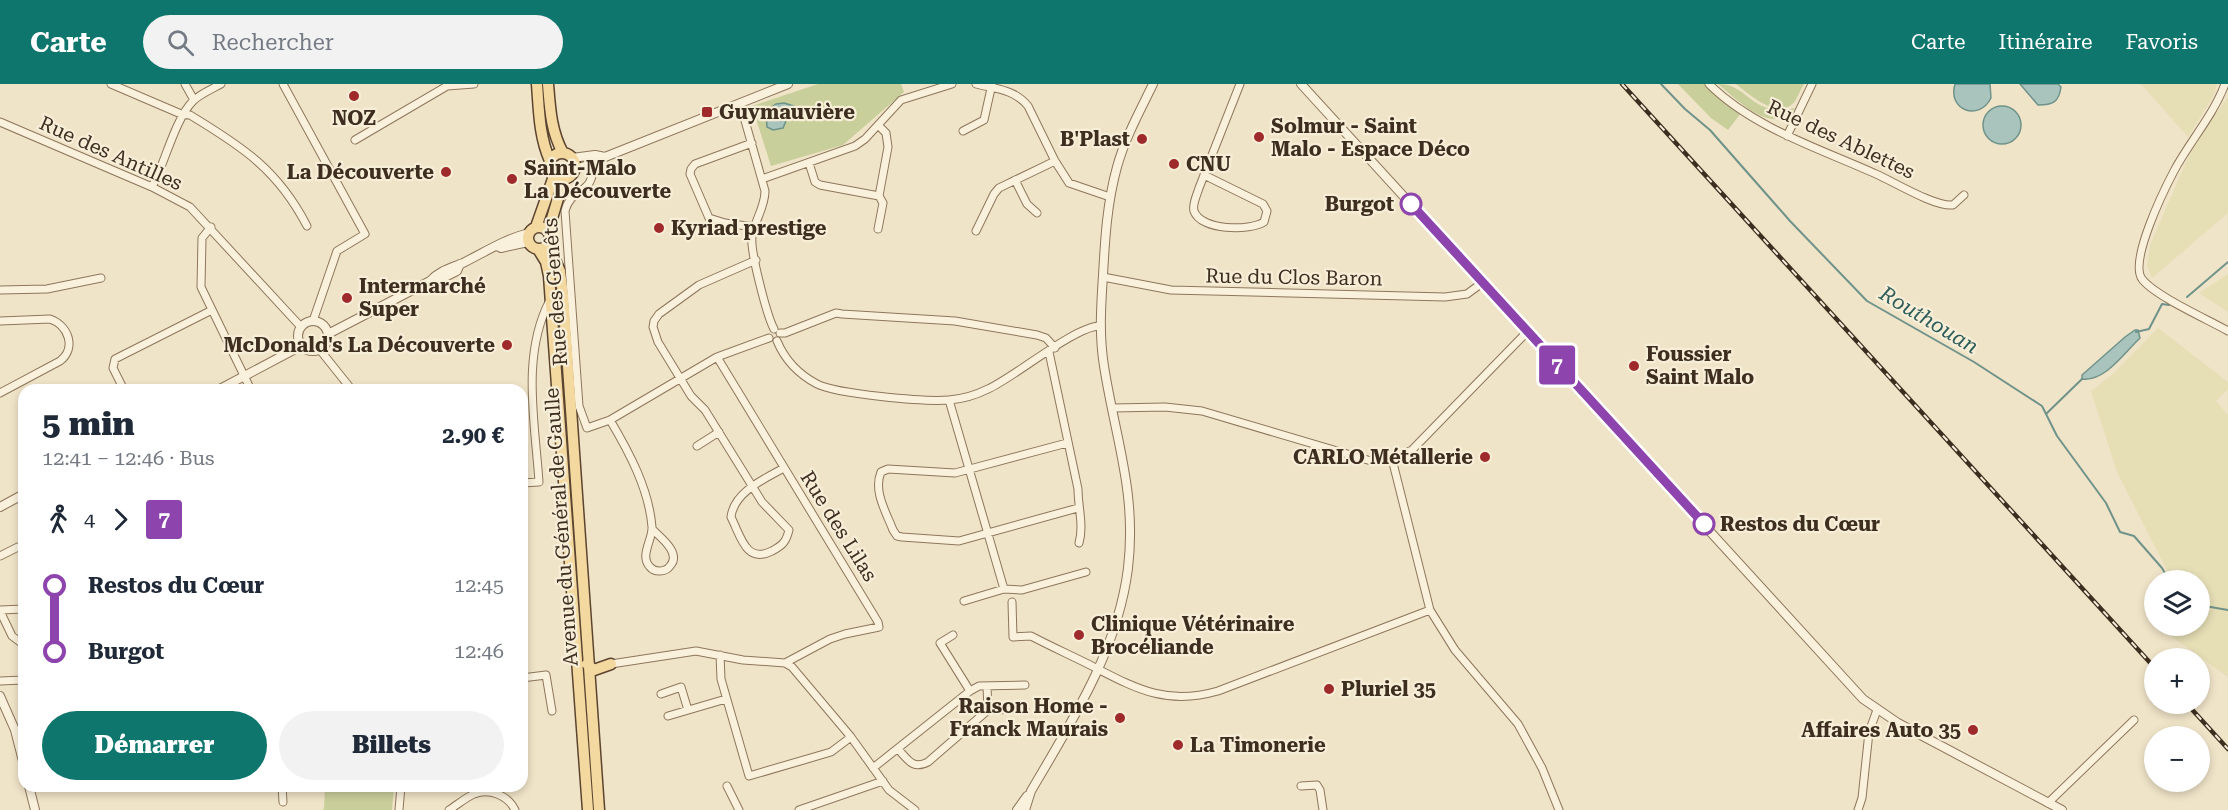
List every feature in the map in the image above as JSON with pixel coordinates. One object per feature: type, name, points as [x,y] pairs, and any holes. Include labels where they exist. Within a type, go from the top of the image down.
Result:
[{"type":"main road","points":[[537,84],[543,146],[550,161],[549,170],[559,177]]},
{"type":"main road","points":[[548,84],[555,137],[570,160]]},
{"type":"main road","points":[[550,161],[557,154],[570,160]]},
{"type":"main road","points":[[559,177],[548,232],[550,236],[543,247],[531,247],[531,234],[559,177],[570,160]]},
{"type":"main road","points":[[531,234],[543,227],[548,232]]},
{"type":"main road","name":"Avenue du Général de Gaulle","points":[[543,247],[550,299],[588,810]]},
{"type":"main road","name":"Avenue du Général de Gaulle","points":[[543,247],[560,271],[563,295],[599,810]]},
{"type":"main road","points":[[576,649],[600,669],[611,664]]},
{"type":"street","points":[[111,84],[190,115],[237,144],[275,176],[308,226]]},
{"type":"street","points":[[185,84],[194,100]]},
{"type":"street","points":[[152,187],[184,114],[194,100],[221,84]]},
{"type":"street","points":[[284,84],[365,234],[337,251],[313,321],[301,327],[297,336],[301,346],[308,351],[320,350],[326,343],[328,334],[323,325],[313,321]]},
{"type":"street","points":[[355,140],[447,86],[474,84]]},
{"type":"street","points":[[570,160],[592,164],[788,84]]},
{"type":"street","points":[[762,179],[855,146],[901,100],[952,84]]},
{"type":"street","points":[[976,84],[1014,93],[1022,99],[1028,106],[1055,161],[1069,183],[1110,197]]},
{"type":"street","points":[[1017,810],[1031,791],[1099,670],[1112,636],[1125,589],[1131,529],[1126,470],[1104,368],[1100,326],[1110,197],[1117,165],[1152,84]]},
{"type":"street","points":[[1204,175],[1263,204],[1266,211],[1264,222],[1248,227],[1210,226],[1199,219],[1194,211],[1194,203],[1204,175],[1240,84]]},
{"type":"street","points":[[1301,84],[1851,687],[1877,710],[2062,810]]},
{"type":"street","name":"Rue des Ablettes","points":[[1709,84],[1747,112],[1787,136],[1938,203],[1953,205],[1964,195]]},
{"type":"street","points":[[1787,136],[1812,84]]},
{"type":"street","points":[[2225,84],[2215,108],[2173,172],[2148,231],[2138,265],[2140,276],[2152,289],[2228,331]]},
{"type":"street","points":[[963,131],[984,120],[991,86]]},
{"type":"street","points":[[740,103],[762,179],[765,199],[754,227],[752,242],[780,339],[777,341]]},
{"type":"street","name":"Rue des Antilles","points":[[0,122],[152,187],[190,207],[211,227],[301,327]]},
{"type":"street","points":[[878,125],[885,134],[888,147],[879,196]]},
{"type":"street","points":[[752,143],[695,164],[690,174],[709,218],[725,224],[754,227]]},
{"type":"street","points":[[570,160],[595,155],[605,157]]},
{"type":"street","points":[[976,231],[999,188],[1055,161]]},
{"type":"street","points":[[809,163],[815,182],[820,185],[879,196],[884,203],[878,229]]},
{"type":"street","name":"Rue des Genêts","points":[[592,164],[593,175],[590,184],[570,198],[565,211],[579,406],[586,428],[610,420]]},
{"type":"street","points":[[1015,180],[1027,204],[1037,213]]},
{"type":"street","points":[[211,227],[202,238],[203,294],[248,384]]},
{"type":"street","points":[[328,334],[430,281],[437,281],[457,271],[460,264],[506,240],[531,234]]},
{"type":"street","points":[[756,260],[699,285],[659,314],[654,321],[655,335],[679,378],[691,396],[705,410],[719,432],[752,486],[762,502],[789,530],[787,541],[783,545],[762,556],[756,555],[748,550],[730,517],[731,511],[752,486],[784,468]]},
{"type":"street","name":"Rue du Clos Baron","points":[[1103,277],[1171,290],[1445,297],[1467,294],[1482,283]]},
{"type":"street","points":[[0,291],[47,290],[101,278]]},
{"type":"street","points":[[528,483],[538,482],[533,380],[534,348],[539,325],[550,299]]},
{"type":"street","points":[[121,384],[113,368],[115,359],[212,310]]},
{"type":"street","points":[[769,338],[770,332],[785,333],[829,316],[842,314],[955,321],[1046,338],[1052,350],[1067,443],[1078,489],[1078,508],[1083,532],[1079,543]]},
{"type":"street","points":[[0,321],[55,320],[62,326],[70,343],[70,349],[60,361],[0,393]]},
{"type":"street","points":[[777,341],[786,360],[818,385],[834,390],[865,394],[949,400],[971,396],[989,389],[1090,327],[1100,326]]},
{"type":"street","points":[[1113,408],[1165,407],[1202,411],[1371,461],[1392,459],[1412,450],[1527,332]]},
{"type":"street","points":[[769,338],[777,341]]},
{"type":"street","points":[[652,529],[673,553],[670,567],[663,571],[649,567],[647,547],[652,529],[641,483],[610,420],[717,357],[769,338]]},
{"type":"street","points":[[229,384],[301,346]]},
{"type":"street","points":[[320,350],[347,384]]},
{"type":"street","name":"Rue des Lilas","points":[[717,357],[878,622],[879,627],[845,634],[785,663]]},
{"type":"street","points":[[949,400],[1004,589]]},
{"type":"street","points":[[697,446],[719,432]]},
{"type":"street","points":[[1067,443],[956,472],[888,469],[881,472],[879,478],[880,496],[897,536],[959,542],[1078,508]]},
{"type":"street","points":[[1392,459],[1430,610],[1455,650],[1518,724],[1539,761],[1559,810]]},
{"type":"street","points":[[0,507],[18,497]]},
{"type":"street","points":[[0,556],[18,547]]},
{"type":"street","points":[[964,601],[1004,589],[1022,590],[1086,572]]},
{"type":"street","points":[[1012,602],[1013,637],[1031,636],[1131,687],[1153,694],[1189,696],[1204,695],[1430,610]]},
{"type":"street","points":[[18,609],[0,610],[12,636],[18,640]]},
{"type":"street","points":[[953,635],[940,643],[970,691]]},
{"type":"street","points":[[611,664],[684,652],[785,663],[792,667],[851,737],[895,795],[915,810]]},
{"type":"street","points":[[720,655],[721,679],[749,776],[831,752],[851,737]]},
{"type":"street","points":[[528,677],[546,675],[552,711]]},
{"type":"street","points":[[0,681],[18,680]]},
{"type":"street","points":[[873,768],[979,686],[1025,685]]},
{"type":"street","points":[[987,686],[988,710]]},
{"type":"street","points":[[661,694],[681,687],[688,710]]},
{"type":"street","points":[[0,696],[18,742]]},
{"type":"street","points":[[668,716],[726,699]]},
{"type":"street","points":[[898,748],[912,765],[922,765],[988,710],[1026,709]]},
{"type":"street","points":[[1858,810],[1862,798],[1869,732],[1877,710]]},
{"type":"street","points":[[2048,803],[2134,720]]},
{"type":"street","points":[[799,810],[883,781]]},
{"type":"street","points":[[1301,786],[1317,785],[1323,810]]},
{"type":"street","points":[[727,786],[739,810]]},
{"type":"street","points":[[1025,810],[1031,791]]},
{"type":"street","points":[[33,792],[35,810]]},
{"type":"street","points":[[282,792],[283,802]]},
{"type":"street","points":[[399,810],[400,792]]},
{"type":"street","points":[[449,810],[474,794],[486,792],[506,798],[515,810]]},
{"type":"shaded area","points":[[2141,84],[2217,84],[2214,95],[2188,137]]},
{"type":"shaded area","points":[[2228,93],[2228,213],[2152,278],[2147,266],[2150,245],[2194,144],[2226,100]]},
{"type":"shaded area","points":[[2228,274],[2228,312],[2199,293]]},
{"type":"shaded area","points":[[2158,328],[2228,382],[2228,389],[2216,401],[2228,415],[2228,677],[2210,664],[2210,648],[2188,648],[2171,636],[2210,636],[2210,570],[2167,570],[2117,472],[2091,391],[2113,374]]},
{"type":"green space","points":[[818,84],[901,84],[904,92],[843,145],[771,166],[752,106]]},
{"type":"green space","points":[[1678,84],[1705,84],[1741,113],[1728,130],[1711,118]]},
{"type":"green space","points":[[1718,84],[1729,85],[1768,108],[1780,110],[1795,108],[1786,116],[1776,119],[1766,118],[1746,107]]},
{"type":"green space","points":[[1736,84],[1804,84],[1795,101],[1781,109],[1764,104]]},
{"type":"green space","points":[[325,792],[394,792],[392,810],[322,810],[324,809]]},
{"type":"water","points":[[1955,84],[1990,84],[1991,98],[1979,110],[1966,110],[1956,101]]},
{"type":"water","points":[[2020,84],[2058,84],[2061,87],[2059,96],[2054,102],[2038,105]]},
{"type":"water","points":[[784,103],[794,106],[794,109],[789,114],[783,128],[773,130],[767,127],[766,111],[776,104]]},
{"type":"water","points":[[2002,106],[2016,111],[2021,125],[2016,139],[2002,144],[1988,139],[1983,125],[1988,111]]},
{"type":"water","points":[[2135,330],[2138,330],[2140,338],[2114,365],[2099,376],[2082,379],[2082,375]]},
{"type":"waterway","name":"Routhouan","points":[[1661,84],[1685,109],[1710,130],[1790,221],[1867,301],[1974,362],[2042,406],[2057,436],[2106,503],[2120,532],[2134,536],[2163,570]]},
{"type":"waterway","points":[[2187,297],[2228,262]]},
{"type":"waterway","points":[[2136,332],[2149,329],[2162,304],[2169,305]]},
{"type":"waterway","points":[[2046,414],[2082,379]]},
{"type":"waterway","name":"Routhouan","points":[[2210,607],[2228,610]]},
{"type":"railway","points":[[1622,84],[2144,656]]},
{"type":"railway","points":[[2196,714],[2228,749]]},
{"type":"bus line","name":"7","points":[[1411,204],[1704,524]]},
{"type":"place","name":"NOZ","points":[[354,96]]},
{"type":"place","name":"Guymauvière","points":[[707,112]]},
{"type":"place","name":"Solmur - Saint Malo - Espace Déco","points":[[1259,137]]},
{"type":"place","name":"B'Plast","points":[[1142,139]]},
{"type":"place","name":"CNU","points":[[1174,164]]},
{"type":"place","name":"La Découverte","points":[[446,172]]},
{"type":"place","name":"Saint-Malo La Découverte","points":[[512,179]]},
{"type":"place","name":"Burgot","points":[[1411,204]]},
{"type":"place","name":"Kyriad prestige","points":[[659,228]]},
{"type":"place","name":"Intermarché Super","points":[[347,298]]},
{"type":"place","name":"McDonald's La Découverte","points":[[507,345]]},
{"type":"place","name":"Foussier Saint Malo","points":[[1634,366]]},
{"type":"place","name":"CARLO Métallerie","points":[[1485,457]]},
{"type":"place","name":"Restos du Cœur","points":[[1704,524]]},
{"type":"place","name":"Clinique Vétérinaire Brocéliande","points":[[1079,635]]},
{"type":"place","name":"Pluriel 35","points":[[1329,689]]},
{"type":"place","name":"Raison Home - Franck Maurais","points":[[1120,718]]},
{"type":"place","name":"Affaires Auto 35","points":[[1973,730]]},
{"type":"place","name":"La Timonerie","points":[[1178,745]]}]
